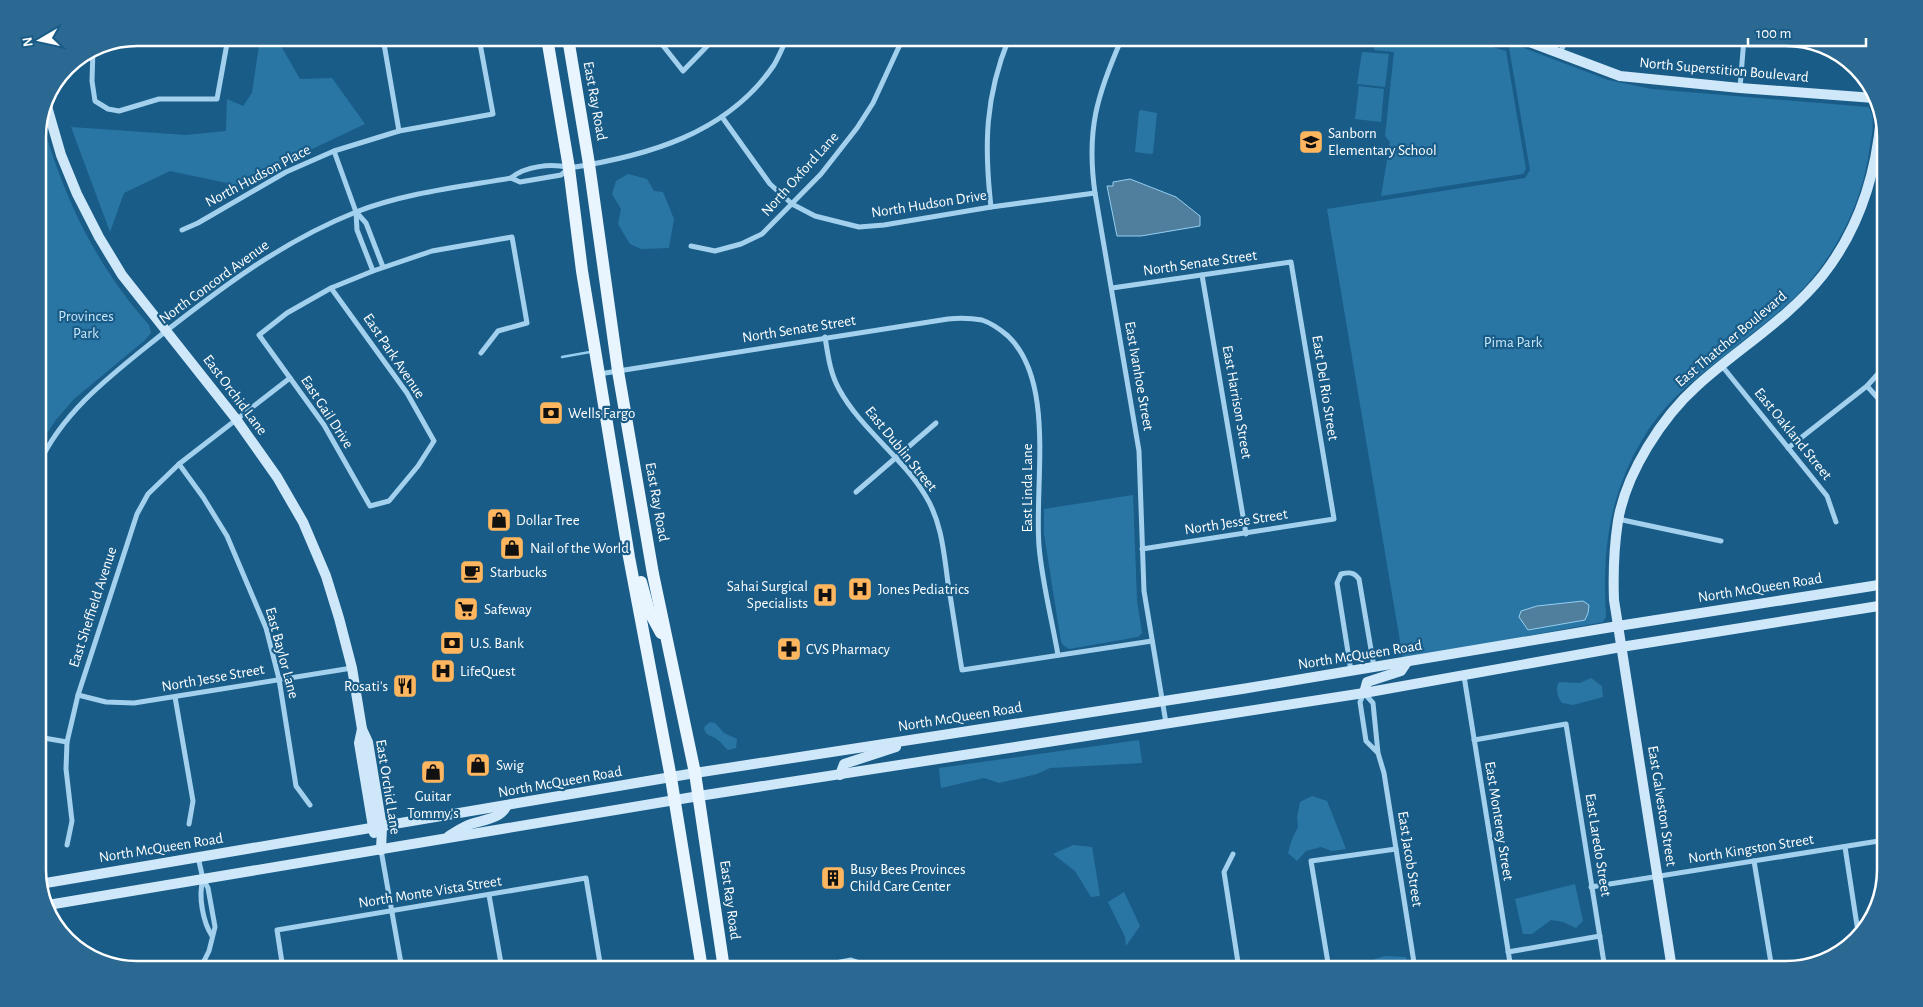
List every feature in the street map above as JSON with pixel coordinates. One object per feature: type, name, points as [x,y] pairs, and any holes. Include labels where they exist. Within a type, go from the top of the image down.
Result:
[{"type":"main road","points":[[548,46],[569,168],[582,271],[629,557],[674,800],[701,961]]},
{"type":"main road","name":"East Ray Road","points":[[569,46],[589,164],[618,371],[667,644],[699,796],[723,961]]},
{"type":"main road","name":"North Superstition Boulevard","points":[[1540,46],[1620,76],[1740,88],[1867,97]]},
{"type":"main road","name":"East Orchid Lane","points":[[48,119],[73,186],[98,237],[122,274],[236,420],[277,477],[303,522],[326,576],[352,668],[362,729],[368,742],[381,850]]},
{"type":"main road","name":"East Thatcher Boulevard","points":[[1621,648],[1613,566],[1618,519],[1638,464],[1658,431],[1680,403],[1698,385],[1800,300],[1823,275],[1842,247],[1859,215],[1872,176],[1877,150]]},
{"type":"main road","points":[[629,557],[633,558],[636,564],[649,611],[667,644]]},
{"type":"main road","name":"North McQueen Road","points":[[47,883],[670,778],[1351,672],[1618,626],[1877,585]]},
{"type":"main road","points":[[53,904],[674,800],[1364,693],[1621,648],[1877,606]]},
{"type":"main road","name":"East Galveston Street","points":[[1621,648],[1671,961]]},
{"type":"main road","points":[[1364,693],[1367,682],[1401,671],[1407,662]]},
{"type":"main road","points":[[840,775],[844,764],[913,740]]},
{"type":"main road","points":[[442,840],[468,825],[499,815],[507,806]]},
{"type":"street","points":[[93,59],[92,82],[95,100],[108,108],[119,110],[159,100],[217,99],[227,46]]},
{"type":"street","points":[[384,46],[399,130]]},
{"type":"street","name":"North Hudson Place","points":[[182,230],[198,223],[286,172],[334,151],[399,130],[493,114],[480,46]]},
{"type":"street","points":[[663,46],[682,71],[707,46]]},
{"type":"street","name":"North Concord Avenue","points":[[511,178],[520,182],[557,176],[569,168],[636,155],[696,133],[722,118],[750,94],[774,64],[783,46]]},
{"type":"street","name":"North Oxford Lane","points":[[691,246],[715,251],[742,244],[762,234],[821,174],[857,128],[874,103],[899,46]]},
{"type":"street","points":[[991,207],[986,166],[987,129],[992,94],[1006,46]]},
{"type":"street","name":"East Ivanhoe Street","points":[[1119,46],[1107,73],[1096,108],[1091,148],[1095,193],[1138,451],[1144,591],[1166,724]]},
{"type":"street","points":[[1560,53],[1563,46]]},
{"type":"street","points":[[1740,88],[1743,46]]},
{"type":"street","name":"North Hudson Drive","points":[[722,118],[770,184],[792,204],[815,216],[859,227],[884,225],[991,207],[1095,193]]},
{"type":"street","points":[[334,151],[356,212],[357,230],[372,271]]},
{"type":"street","name":"North Concord Avenue","points":[[46,447],[76,408],[107,378],[226,284],[274,252],[356,212],[410,196],[511,178],[519,171],[558,165],[569,168]]},
{"type":"street","points":[[356,212],[366,223],[382,267]]},
{"type":"street","points":[[331,288],[382,267],[432,251],[512,237],[527,323],[498,331],[481,354]]},
{"type":"street","name":"North Senate Street","points":[[1112,288],[1291,262]]},
{"type":"street","name":"East Del Rio Street","points":[[1291,262],[1334,519]]},
{"type":"street","name":"East Harrison Street","points":[[1202,275],[1246,534]]},
{"type":"street","name":"East Gail Drive","points":[[331,288],[287,313],[259,335],[324,425],[370,506]]},
{"type":"street","name":"East Park Avenue","points":[[331,288],[407,393],[434,441],[418,466],[389,501],[370,506]]},
{"type":"street","name":"North Senate Street","points":[[599,374],[948,319],[967,318],[984,321],[1002,330]]},
{"type":"street","name":"East Linda Lane","points":[[1002,330],[1021,351],[1029,367],[1035,398],[1039,424],[1039,547],[1058,655]]},
{"type":"street","name":"East Dublin Street","points":[[825,337],[830,367],[838,388],[848,404],[896,458],[925,495],[935,514],[941,536],[962,670],[1058,655]]},
{"type":"street","name":"East Oakland Street","points":[[1722,366],[1826,496],[1836,522]]},
{"type":"street","points":[[1788,448],[1867,386],[1877,375]]},
{"type":"street","points":[[236,420],[290,378]]},
{"type":"street","points":[[1867,386],[1877,397]]},
{"type":"street","name":"East Sheffield Avenue","points":[[67,845],[72,821],[66,769],[67,742],[78,695],[137,514],[148,494],[179,464],[236,420]]},
{"type":"street","points":[[856,492],[936,423]]},
{"type":"street","name":"East Baylor Lane","points":[[179,464],[203,497],[227,536],[266,628],[279,679],[296,786],[310,805]]},
{"type":"street","name":"North Jesse Street","points":[[1142,549],[1334,519]]},
{"type":"street","points":[[1618,519],[1721,541]]},
{"type":"street","points":[[1351,672],[1337,583],[1341,574],[1349,572],[1359,579],[1374,668]]},
{"type":"street","points":[[1058,655],[1152,641]]},
{"type":"street","name":"North Jesse Street","points":[[78,695],[106,702],[134,703],[352,668]]},
{"type":"street","name":"East Monterey Street","points":[[1464,676],[1510,961]]},
{"type":"street","name":"East Jacob Street","points":[[1378,753],[1366,741],[1360,702],[1364,693],[1373,703],[1378,753],[1384,773],[1414,961]]},
{"type":"street","points":[[175,697],[193,801],[189,824]]},
{"type":"street","name":"East Laredo Street","points":[[1474,740],[1566,724],[1604,961]]},
{"type":"street","points":[[46,738],[67,742]]},
{"type":"street","name":"North Kingston Street","points":[[1591,887],[1877,842]]},
{"type":"street","points":[[1845,847],[1857,926]]},
{"type":"street","points":[[1328,961],[1311,861],[1396,849]]},
{"type":"street","name":"East Orchid Lane","points":[[381,850],[400,961]]},
{"type":"street","points":[[1233,854],[1224,872],[1238,961]]},
{"type":"street","points":[[198,857],[203,879],[208,888],[215,926],[209,951],[204,961]]},
{"type":"street","points":[[1754,861],[1771,961]]},
{"type":"street","name":"North Monte Vista Street","points":[[282,961],[277,930],[586,878],[600,961]]},
{"type":"street","points":[[489,895],[500,961]]},
{"type":"street","points":[[1508,952],[1600,936]]},
{"type":"green space","points":[[259,46],[281,46],[300,79],[332,78],[365,124],[236,185],[170,171],[124,193],[110,232],[71,127],[186,135],[226,131],[227,99],[243,106],[252,93]]},
{"type":"green space","points":[[1374,46],[1489,46],[1506,51],[1526,169],[1523,174],[1381,196],[1390,142],[1385,136],[1394,52],[1374,50]]},
{"type":"green space","name":"Pima Park","points":[[1509,46],[1519,46],[1608,80],[1652,89],[1868,107],[1871,111],[1873,122],[1860,192],[1843,232],[1820,268],[1792,300],[1672,400],[1653,423],[1633,457],[1623,479],[1610,523],[1605,568],[1606,617],[1603,622],[1403,659],[1327,209],[1525,178],[1530,170]]},
{"type":"green space","points":[[1362,52],[1389,54],[1385,87],[1357,84]]},
{"type":"green space","points":[[1359,86],[1384,89],[1381,122],[1355,119]]},
{"type":"green space","points":[[1139,111],[1157,113],[1153,153],[1151,154],[1135,152]]},
{"type":"green space","name":"Provinces Park","points":[[46,134],[62,182],[85,232],[114,280],[149,325],[151,333],[74,399],[46,435]]},
{"type":"green space","points":[[628,174],[647,179],[654,191],[663,192],[674,219],[669,248],[641,249],[630,244],[618,224],[621,209],[612,194],[616,181]]},
{"type":"green space","points":[[1133,495],[1137,600],[1142,633],[1138,637],[1069,649],[1061,642],[1044,534],[1044,509]]},
{"type":"green space","points":[[1591,678],[1602,686],[1603,697],[1573,705],[1562,703],[1557,692],[1559,682],[1580,683]]},
{"type":"green space","points":[[710,722],[715,723],[724,733],[737,739],[736,748],[728,750],[707,733],[704,729]]},
{"type":"green space","points":[[1139,740],[1142,763],[1050,768],[1037,774],[999,783],[984,778],[941,788],[939,768]]},
{"type":"green space","points":[[1312,796],[1327,801],[1346,849],[1332,851],[1321,847],[1306,851],[1297,861],[1288,853],[1298,827],[1297,818],[1300,802]]},
{"type":"green space","points":[[1073,845],[1092,847],[1100,896],[1091,897],[1075,871],[1053,854]]},
{"type":"green space","points":[[1575,884],[1583,921],[1576,928],[1563,922],[1551,920],[1532,934],[1523,934],[1515,899]]},
{"type":"green space","points":[[1124,892],[1140,926],[1126,946],[1125,937],[1108,902]]},
{"type":"green space","points":[[1385,956],[1406,957],[1407,961],[1369,961]]},
{"type":"shaded area","points":[[1130,179],[1176,197],[1200,216],[1200,226],[1141,236],[1117,236],[1107,186],[1113,186],[1113,182]]},
{"type":"shaded area","points":[[1583,601],[1589,605],[1585,620],[1528,630],[1519,617],[1521,611],[1537,606]]},
{"type":"waterway","points":[[562,357],[590,352]]},
{"type":"place","name":"Sanborn Elementary School","points":[[1311,142]]},
{"type":"place","name":"Wells Fargo","points":[[551,413]]},
{"type":"place","name":"Dollar Tree","points":[[499,520]]},
{"type":"place","name":"Nail of the World","points":[[512,548]]},
{"type":"place","name":"Starbucks","points":[[472,572]]},
{"type":"place","name":"Jones Pediatrics","points":[[860,589]]},
{"type":"place","name":"Sahai Surgical Specialists","points":[[825,595]]},
{"type":"place","name":"Safeway","points":[[466,609]]},
{"type":"place","name":"U.S. Bank","points":[[452,643]]},
{"type":"place","name":"CVS Pharmacy","points":[[789,649]]},
{"type":"place","name":"LifeQuest","points":[[443,671]]},
{"type":"place","name":"Rosati's","points":[[405,686]]},
{"type":"place","name":"Swig","points":[[478,765]]},
{"type":"place","name":"Guitar Tommy's","points":[[433,772]]},
{"type":"place","name":"Busy Bees Provinces Child Care Center","points":[[833,878]]}]
